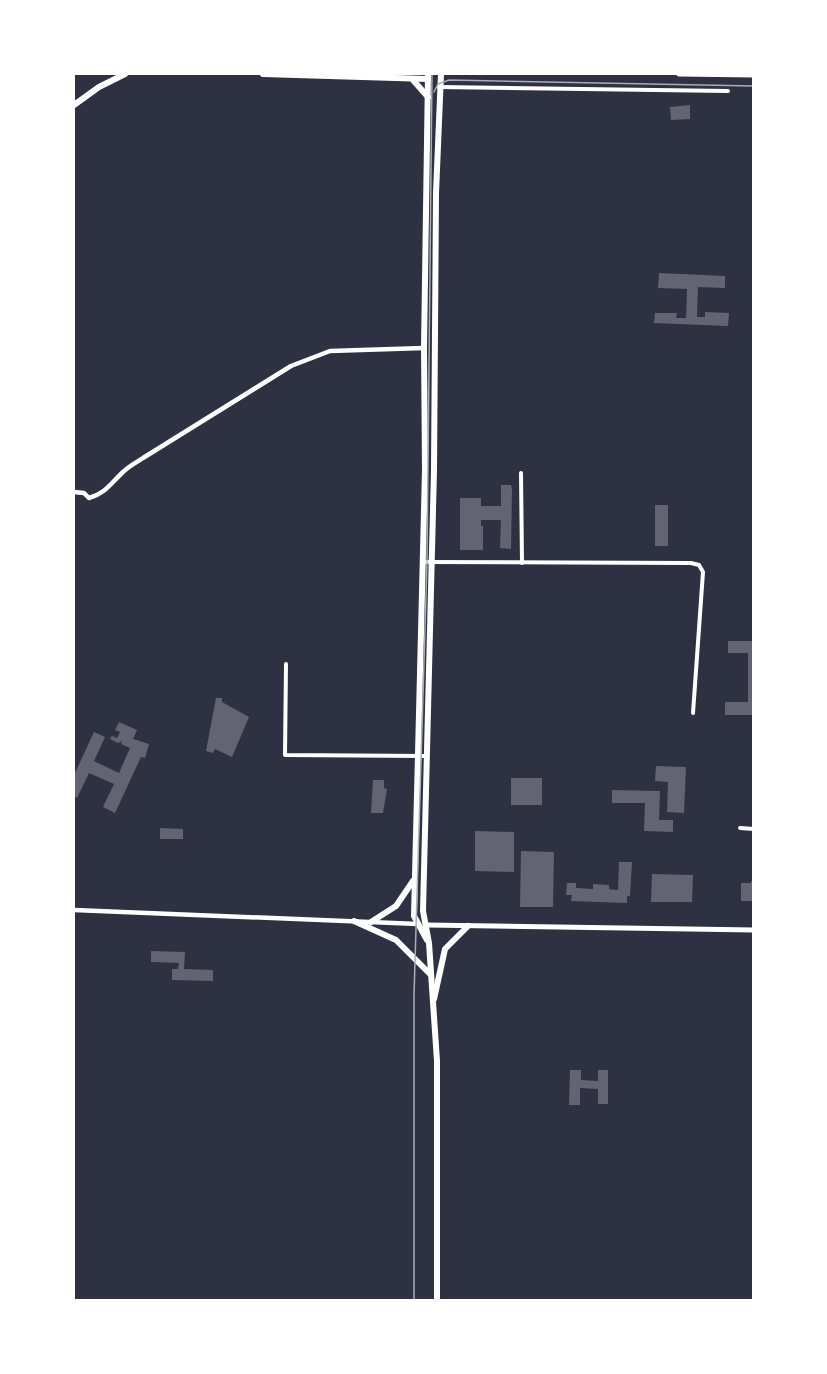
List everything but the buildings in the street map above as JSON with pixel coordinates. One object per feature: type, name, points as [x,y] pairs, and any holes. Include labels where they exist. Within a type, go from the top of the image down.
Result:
[{"type":"main road","points":[[74,105],[99,87],[125,74]]},
{"type":"main road","points":[[263,74],[411,78],[439,74],[431,624],[423,910],[429,943],[433,1002],[439,1155],[437,1300]]},
{"type":"main road","points":[[411,78],[419,74]]},
{"type":"main road","points":[[679,74],[753,75]]},
{"type":"main road","points":[[428,76],[424,348],[425,470],[414,916],[429,943]]},
{"type":"main road","points":[[411,78],[422,86],[428,97]]},
{"type":"main road","points":[[426,192],[436,192]]},
{"type":"main road","points":[[424,348],[435,348]]},
{"type":"main road","points":[[420,623],[431,624]]},
{"type":"main road","points":[[371,922],[396,906],[414,880]]},
{"type":"main road","points":[[354,921],[396,940],[431,975]]},
{"type":"main road","points":[[427,925],[753,930]]},
{"type":"main road","points":[[433,1002],[445,949],[471,926]]},
{"type":"street","points":[[438,87],[728,91]]},
{"type":"street","points":[[74,492],[84,494],[89,498],[101,494],[113,485],[123,472],[143,458],[291,366],[330,351],[424,348]]},
{"type":"street","points":[[521,473],[522,563]]},
{"type":"street","points":[[422,562],[691,563],[699,565],[703,572],[693,713]]},
{"type":"street","points":[[286,664],[285,755],[428,756]]},
{"type":"street","points":[[740,828],[753,828]]},
{"type":"street","points":[[74,910],[427,925]]},
{"type":"tram line","points":[[414,1300],[414,995],[427,562],[432,74]]},
{"type":"tram line","points":[[434,92],[438,84],[449,80],[754,86]]}]
